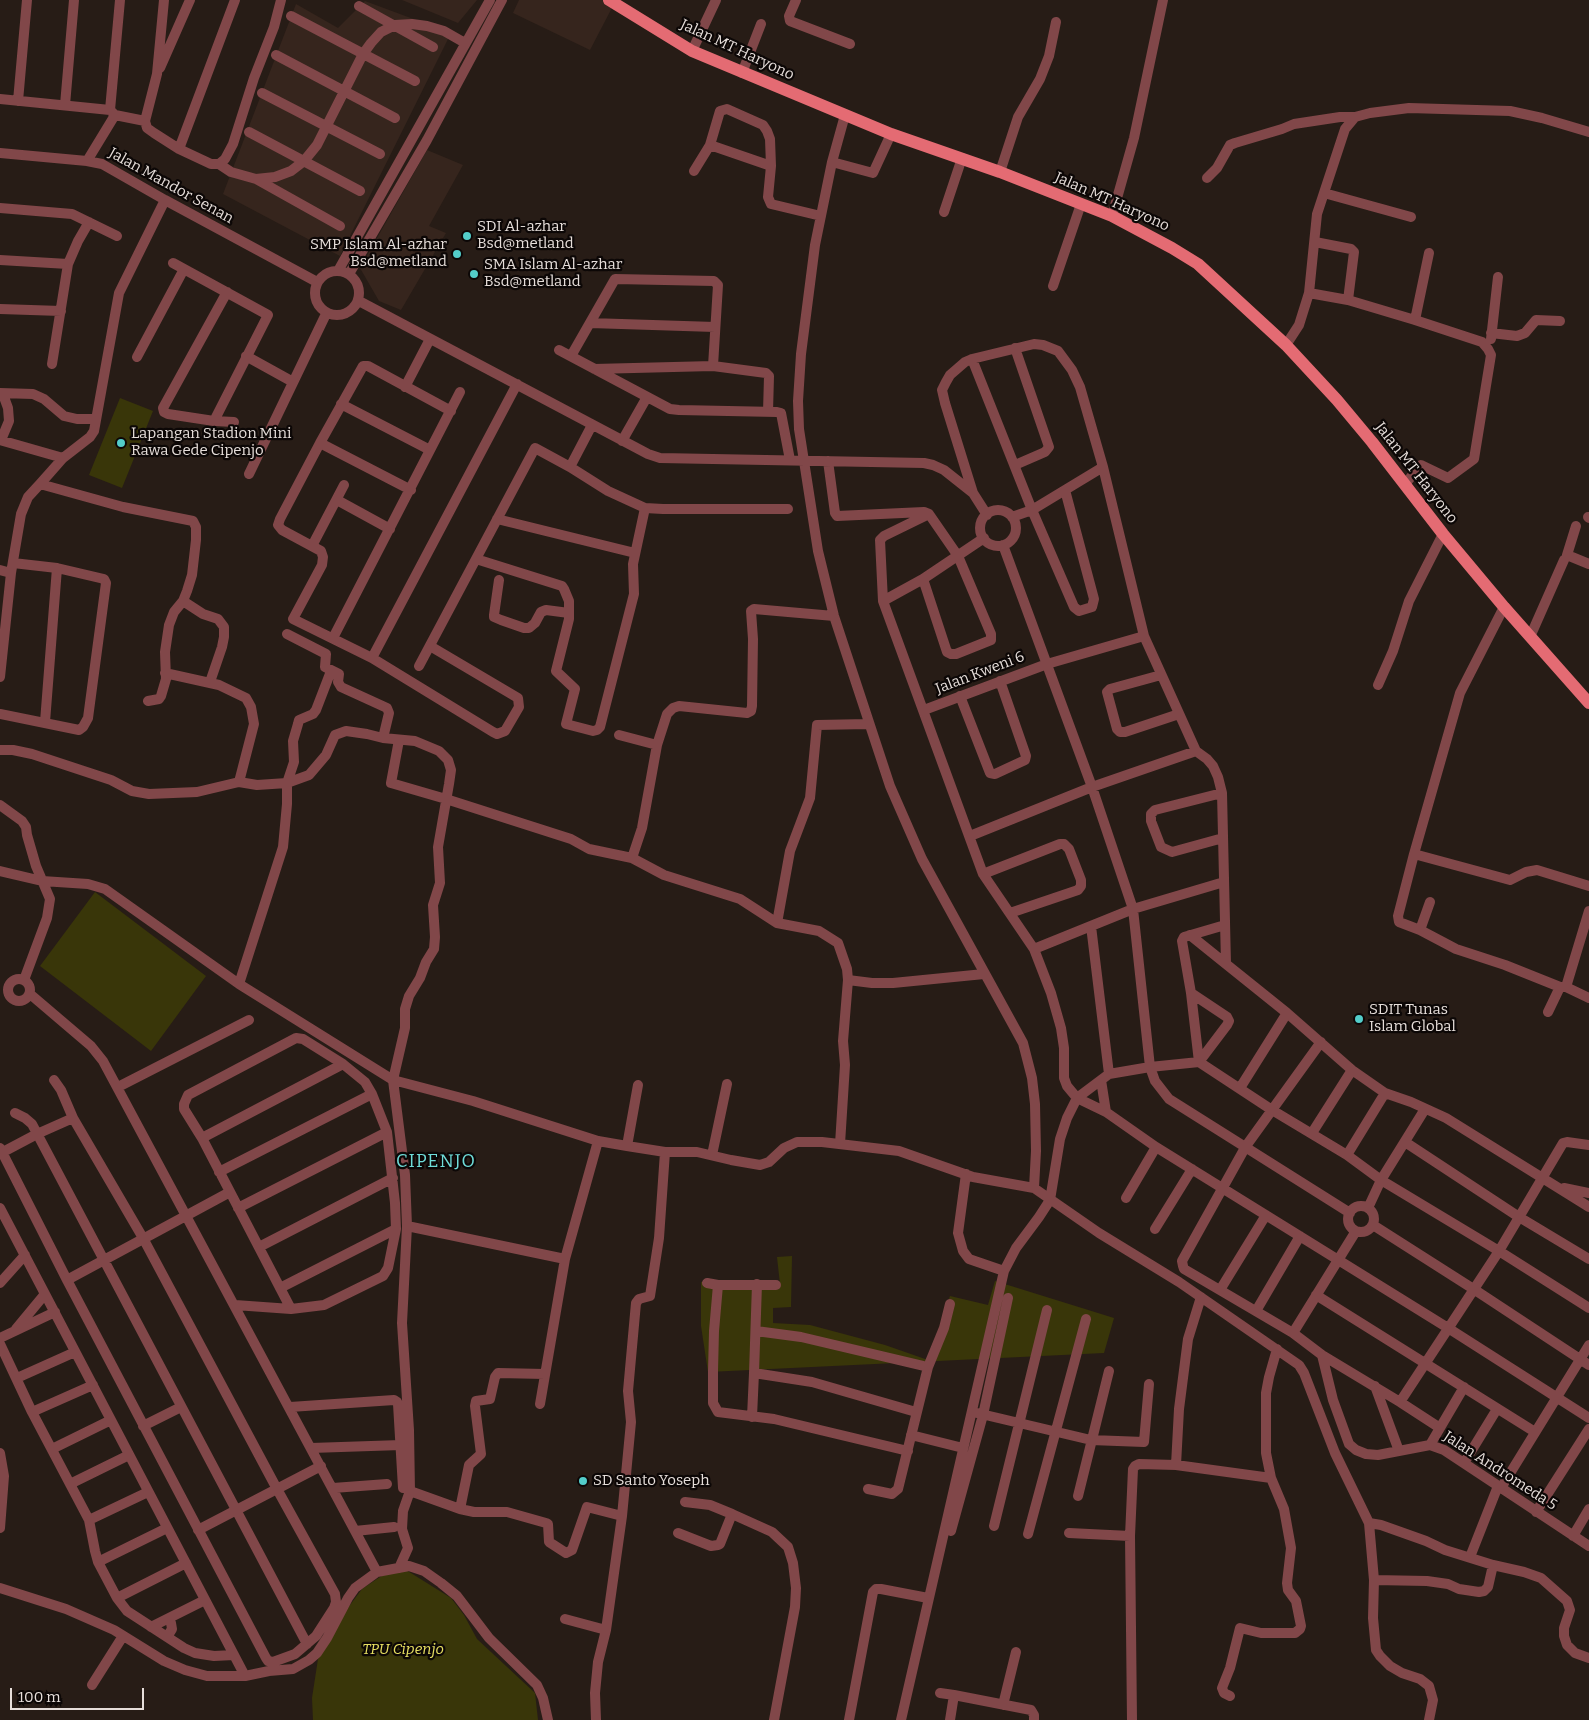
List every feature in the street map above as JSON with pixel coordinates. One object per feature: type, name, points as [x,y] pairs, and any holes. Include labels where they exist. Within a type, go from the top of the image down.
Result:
[{"type":"main road","name":"Jalan MT Haryono","points":[[609,0],[692,51],[891,134],[1000,172],[1112,216],[1198,264],[1286,345],[1337,400],[1443,534],[1504,607],[1589,703]]},
{"type":"street","points":[[18,101],[27,0]]},
{"type":"street","points":[[65,105],[74,0]]},
{"type":"street","points":[[87,161],[112,112],[120,0]]},
{"type":"street","points":[[164,0],[157,74],[145,121],[147,128],[179,149],[211,164],[219,164],[231,172],[256,179],[340,226]]},
{"type":"street","points":[[157,74],[190,0]]},
{"type":"street","points":[[179,149],[235,0]]},
{"type":"street","points":[[219,164],[226,159],[233,144],[254,78],[274,27],[281,0]]},
{"type":"street","points":[[338,271],[490,0]]},
{"type":"street","points":[[349,274],[427,140],[502,0]]},
{"type":"street","points":[[692,51],[716,0]]},
{"type":"street","points":[[796,0],[789,16],[790,21],[850,44]]},
{"type":"street","points":[[1112,216],[1134,138],[1163,0]]},
{"type":"street","points":[[359,6],[433,46]]},
{"type":"street","points":[[291,16],[415,81]]},
{"type":"street","points":[[1000,172],[1018,117],[1040,79],[1049,56],[1056,22]]},
{"type":"street","points":[[256,179],[275,177],[291,171],[304,161],[317,145],[363,54],[381,32],[395,25],[412,24],[444,31],[465,43]]},
{"type":"street","points":[[742,73],[761,24]]},
{"type":"street","points":[[276,55],[395,118]]},
{"type":"street","points":[[262,93],[380,154]]},
{"type":"street","points":[[0,99],[65,105],[112,112],[145,121]]},
{"type":"street","points":[[1207,178],[1220,165],[1230,146],[1235,143],[1294,124],[1340,117],[1355,118],[1370,113],[1409,108],[1510,111],[1589,132]]},
{"type":"street","points":[[694,171],[710,145],[720,111],[728,110],[763,126],[770,139],[771,166],[768,197],[771,204],[821,216]]},
{"type":"street","points":[[845,115],[832,162],[821,216],[801,354],[798,401],[803,460],[818,551],[834,616],[890,786],[922,859],[1023,1043],[1032,1078],[1036,1151],[1034,1188]]},
{"type":"street","points":[[1286,345],[1299,325],[1309,293],[1317,214],[1345,130],[1355,118]]},
{"type":"street","points":[[249,132],[360,191]]},
{"type":"street","points":[[832,162],[872,173],[891,134]]},
{"type":"street","points":[[710,145],[771,166]]},
{"type":"street","name":"Jalan Mandor Senan","points":[[0,153],[102,164],[164,200],[317,282]]},
{"type":"street","points":[[944,212],[962,158]]},
{"type":"street","points":[[398,165],[408,172]]},
{"type":"street","points":[[1324,193],[1411,217]]},
{"type":"street","points":[[0,677],[12,568],[21,514],[28,498],[40,484],[63,458],[90,437],[94,431],[119,293],[164,200]]},
{"type":"street","points":[[1053,286],[1081,204]]},
{"type":"street","points":[[0,208],[72,214],[117,236]]},
{"type":"street","points":[[52,364],[68,264],[78,241],[90,222]]},
{"type":"street","points":[[1315,242],[1351,249],[1354,252],[1348,300]]},
{"type":"street","points":[[1415,320],[1429,253]]},
{"type":"street","points":[[0,260],[68,264]]},
{"type":"street","points":[[173,263],[268,314],[214,421]]},
{"type":"street","points":[[137,357],[184,269]]},
{"type":"street","points":[[338,271],[349,274],[356,282],[360,291],[359,301],[351,312],[339,316],[326,314],[317,306],[314,294],[317,282],[322,276],[338,271]]},
{"type":"street","points":[[1404,484],[1421,465],[1448,478],[1474,459],[1491,355],[1491,333],[1498,277]]},
{"type":"street","points":[[571,356],[615,278],[714,281],[718,285],[713,366]]},
{"type":"street","points":[[227,292],[163,408],[164,412],[168,414],[234,422]]},
{"type":"street","points":[[1309,293],[1348,300],[1415,320],[1482,342],[1490,352]]},
{"type":"street","points":[[359,301],[622,441],[660,458],[924,463],[944,470],[974,493]]},
{"type":"street","points":[[0,309],[61,311]]},
{"type":"street","points":[[249,474],[326,314]]},
{"type":"street","points":[[1491,333],[1517,336],[1524,333],[1536,320],[1560,321]]},
{"type":"street","points":[[590,323],[715,327]]},
{"type":"street","points":[[405,386],[430,339]]},
{"type":"street","points":[[986,515],[974,493],[942,390],[950,375],[972,358],[1034,344],[1043,345],[1058,351],[1072,370],[1080,387],[1103,467],[1144,636],[1196,751],[1213,766],[1222,793],[1226,964]]},
{"type":"street","points":[[1015,348],[1049,447],[1045,452],[1015,465]]},
{"type":"street","points":[[559,350],[670,409],[781,413],[790,460]]},
{"type":"street","points":[[246,356],[293,382]]},
{"type":"street","points":[[972,358],[1032,510],[1074,607],[1079,611],[1092,607],[1094,599],[1065,490]]},
{"type":"street","points":[[430,646],[518,698],[519,707],[505,731],[497,734],[493,732],[372,658],[293,619],[322,565],[323,557],[321,551],[282,530],[278,525],[320,442],[363,366],[368,366],[451,411]]},
{"type":"street","points":[[594,368],[713,366],[764,372],[768,374],[768,412]]},
{"type":"street","points":[[372,658],[517,384]]},
{"type":"street","points":[[333,638],[460,392]]},
{"type":"street","points":[[0,393],[33,394],[44,399],[64,416],[77,419],[96,419]]},
{"type":"street","points":[[0,393],[4,397],[8,408],[9,421],[0,440],[63,458]]},
{"type":"street","points":[[622,441],[647,397]]},
{"type":"street","points":[[341,404],[430,450]]},
{"type":"street","points":[[570,467],[592,424]]},
{"type":"street","points":[[320,442],[411,490]]},
{"type":"street","points":[[419,666],[536,448],[608,491],[645,508],[788,508]]},
{"type":"street","points":[[828,461],[837,516],[924,512],[929,514],[958,556],[991,634],[991,640],[956,654],[947,652],[923,579]]},
{"type":"street","points":[[1012,517],[1032,510],[1103,467]]},
{"type":"street","points":[[40,484],[123,507],[193,521],[196,527],[190,583],[169,625],[165,652],[166,680],[159,699],[148,701]]},
{"type":"street","points":[[312,546],[344,485]]},
{"type":"street","points":[[337,500],[390,529]]},
{"type":"street","points":[[476,559],[562,586],[569,601],[569,613],[556,671],[575,689],[566,724],[597,730],[600,727],[634,594],[632,564],[645,508]]},
{"type":"street","points":[[1000,511],[1012,517],[1016,525],[1015,534],[1011,541],[1004,546],[992,545],[984,538],[981,526],[986,515],[1000,511]]},
{"type":"street","points":[[929,514],[884,536],[880,540],[883,601],[983,874],[1034,949],[1051,993],[1064,1048],[1065,1082],[1077,1098],[1106,1112],[1156,1147],[1557,1396],[1589,1418]]},
{"type":"street","points":[[497,519],[634,552]]},
{"type":"street","points":[[1576,526],[1567,555],[1589,564]]},
{"type":"street","points":[[1378,685],[1409,601],[1443,534]]},
{"type":"street","points":[[883,601],[923,579],[984,538]]},
{"type":"street","points":[[1004,546],[1092,787],[1133,909],[1150,1067],[1155,1081],[1161,1091],[1169,1098],[1350,1213]]},
{"type":"street","points":[[1530,637],[1564,560]]},
{"type":"street","points":[[0,570],[12,568],[57,568],[104,579],[106,583],[88,718],[83,727],[79,730],[0,714]]},
{"type":"street","points":[[45,722],[57,568]]},
{"type":"street","points":[[499,580],[494,617],[529,628],[535,623],[541,612],[546,610],[569,613]]},
{"type":"street","points":[[182,601],[203,614],[218,619],[224,626],[222,647],[210,682]]},
{"type":"street","points":[[1504,607],[1460,693],[1414,854],[1398,916],[1399,922],[1420,930],[1456,949],[1505,965],[1589,998]]},
{"type":"street","points":[[632,858],[642,828],[657,745],[667,714],[673,708],[679,706],[747,713],[750,711],[752,706],[754,639],[751,611],[754,609],[834,616]]},
{"type":"street","points":[[287,634],[326,654],[325,667],[339,674],[338,682],[340,687],[387,708],[389,713],[383,738]]},
{"type":"street","name":"Jalan Kweni 6","points":[[924,710],[1047,664],[1144,636]]},
{"type":"street","points":[[239,984],[284,847],[287,783],[294,762],[293,740],[299,720],[313,714],[316,710],[332,671]]},
{"type":"street","points":[[165,672],[210,682],[246,698],[251,707],[254,724],[239,782]]},
{"type":"street","points":[[1161,674],[1110,689],[1107,692],[1116,729],[1120,732],[1125,732],[1178,714]]},
{"type":"street","points":[[960,696],[990,773],[995,774],[1025,760],[1026,756],[1000,681]]},
{"type":"street","points":[[777,923],[790,851],[810,798],[817,724],[868,724]]},
{"type":"street","points":[[0,750],[13,750],[32,754],[111,780],[132,791],[149,794],[197,792],[239,782],[257,785],[287,783],[309,775],[326,755],[335,734],[340,732],[356,732],[383,738],[415,741],[438,751],[448,760],[450,770],[438,847],[440,883],[433,905],[434,949],[426,962],[405,1009],[404,1028],[393,1080],[405,1175],[407,1226],[402,1323],[409,1430],[407,1489],[402,1529],[408,1548],[399,1568]]},
{"type":"street","points":[[619,735],[657,745]]},
{"type":"street","points":[[399,740],[391,783],[571,839],[590,849],[632,858],[664,875],[740,899],[777,923],[819,931],[838,943],[847,969],[848,980],[843,1042],[845,1065],[840,1144]]},
{"type":"street","points":[[970,836],[1092,787],[1196,751]]},
{"type":"street","points":[[1222,793],[1155,810],[1151,814],[1151,821],[1161,847],[1172,852],[1223,838]]},
{"type":"street","points":[[0,806],[22,821],[26,827],[26,835],[50,899],[50,907],[24,980]]},
{"type":"street","points":[[983,874],[1060,844],[1064,844],[1069,849],[1080,880],[1081,886],[1078,890],[1010,913]]},
{"type":"street","points":[[1414,854],[1510,880],[1526,872],[1537,870],[1589,886]]},
{"type":"street","points":[[0,871],[42,881],[88,884],[105,889],[239,984],[393,1080],[473,1101],[598,1140],[627,1146],[665,1152],[712,1154],[731,1160],[760,1165],[769,1162],[784,1148],[797,1142],[822,1142],[899,1151],[966,1174],[1034,1188],[1119,1246],[1201,1297],[1295,1361],[1302,1369],[1335,1453],[1369,1523],[1374,1580],[1373,1618],[1376,1650],[1390,1666],[1402,1673],[1420,1679],[1429,1686],[1433,1700],[1429,1720]]},
{"type":"street","points":[[1034,949],[1133,909],[1224,882]]},
{"type":"street","points":[[1420,930],[1430,902]]},
{"type":"street","points":[[1548,1012],[1563,987],[1589,911]]},
{"type":"street","points":[[1199,1062],[1191,993],[1182,940],[1184,937],[1225,925]]},
{"type":"street","points":[[1091,926],[1105,1077],[1106,1112]]},
{"type":"street","points":[[1190,935],[1287,1013],[1352,1070],[1385,1093],[1411,1102],[1446,1118],[1589,1207]]},
{"type":"street","points":[[848,980],[893,983],[984,974]]},
{"type":"street","points":[[18,979],[24,980],[31,989],[27,999],[21,1002],[15,1001],[4,994],[12,981],[18,979]]},
{"type":"street","points":[[1191,993],[1227,1017],[1229,1021],[1199,1062]]},
{"type":"street","points":[[30,994],[91,1046],[104,1061],[377,1572]]},
{"type":"street","points":[[1240,1088],[1287,1013]]},
{"type":"street","points":[[118,1087],[249,1020]]},
{"type":"street","points":[[235,1305],[291,1309],[324,1305],[383,1276],[388,1268],[396,1229],[393,1178],[387,1132],[372,1094],[359,1076],[343,1064],[303,1039],[296,1038],[188,1095],[184,1104],[184,1109],[202,1138],[291,1309]]},
{"type":"street","points":[[1321,1042],[1246,1146],[1182,1261],[1184,1269],[1293,1333],[1322,1355],[1375,1386],[1440,1428]]},
{"type":"street","points":[[901,1720],[1004,1271],[1016,1248],[1050,1200],[1060,1139],[1067,1118],[1077,1098],[1105,1077],[1150,1067],[1199,1062],[1272,1110],[1347,1155],[1381,1180],[1500,1251],[1589,1308]]},
{"type":"street","points":[[202,1138],[343,1064]]},
{"type":"street","points":[[1312,1133],[1352,1070]]},
{"type":"street","points":[[54,1080],[61,1090],[73,1118],[143,1238],[335,1594],[336,1602],[334,1608],[316,1636],[295,1654],[273,1662],[268,1661],[143,1426],[2,1150],[73,1118]]},
{"type":"street","points":[[712,1154],[727,1084]]},
{"type":"street","points":[[627,1146],[638,1085]]},
{"type":"street","points":[[1347,1155],[1385,1093]]},
{"type":"street","points":[[219,1172],[372,1094]]},
{"type":"street","points":[[1368,1208],[1381,1180],[1425,1109]]},
{"type":"street","points":[[15,1112],[28,1120],[37,1134],[307,1644]]},
{"type":"street","points":[[238,1208],[387,1132]]},
{"type":"street","points":[[540,1404],[565,1259],[598,1140]]},
{"type":"street","points":[[1405,1142],[1519,1217],[1589,1259]]},
{"type":"street","points":[[1400,1402],[1500,1251],[1564,1142],[1589,1145]]},
{"type":"street","points":[[1126,1198],[1156,1147]]},
{"type":"street","points":[[596,1720],[598,1662],[606,1630],[622,1516],[631,1422],[628,1391],[636,1303],[639,1299],[650,1296],[659,1238],[665,1152]]},
{"type":"street","points":[[1155,1229],[1192,1169]]},
{"type":"street","points":[[966,1174],[958,1233],[963,1251],[968,1259],[1004,1271]]},
{"type":"street","points":[[258,1247],[393,1178]]},
{"type":"street","points":[[1560,1188],[1589,1193]]},
{"type":"street","points":[[67,1280],[230,1192]]},
{"type":"street","points":[[1358,1207],[1368,1208],[1374,1216],[1373,1225],[1365,1231],[1356,1231],[1349,1223],[1350,1213],[1358,1207]]},
{"type":"street","points":[[1220,1290],[1266,1215]]},
{"type":"street","points":[[2,1216],[55,1312],[244,1676]]},
{"type":"street","points":[[1373,1225],[1584,1362]]},
{"type":"street","points":[[407,1226],[565,1259]]},
{"type":"street","points":[[280,1288],[396,1229]]},
{"type":"street","points":[[1293,1333],[1356,1231]]},
{"type":"street","points":[[1256,1311],[1300,1236]]},
{"type":"street","points":[[0,1283],[25,1255]]},
{"type":"street","points":[[707,1283],[718,1285],[776,1285]]},
{"type":"street","points":[[752,1417],[757,1284]]},
{"type":"street","points":[[718,1285],[714,1330],[713,1403],[718,1412],[774,1419],[908,1451]]},
{"type":"street","points":[[14,1331],[45,1294]]},
{"type":"street","points":[[1316,1295],[1535,1432]]},
{"type":"street","points":[[1176,1465],[1179,1409],[1188,1339],[1201,1297]]},
{"type":"street","points":[[951,1531],[983,1415],[1008,1298]]},
{"type":"street","points":[[868,1488],[892,1494],[896,1492],[901,1479],[928,1367],[944,1328],[950,1304]]},
{"type":"street","points":[[994,1526],[1047,1310]]},
{"type":"street","points":[[0,1338],[55,1312]]},
{"type":"street","points":[[1028,1534],[1086,1318]]},
{"type":"street","points":[[756,1331],[801,1337],[928,1367]]},
{"type":"street","points":[[0,1344],[32,1412],[89,1520],[98,1562],[117,1598],[127,1611],[184,1648],[202,1655],[234,1655]]},
{"type":"street","points":[[1470,1557],[1500,1487],[1557,1396],[1584,1362],[1589,1345]]},
{"type":"street","points":[[1230,1696],[1224,1693],[1222,1688],[1230,1668],[1240,1628],[1261,1633],[1295,1633],[1301,1626],[1296,1601],[1288,1590],[1291,1548],[1284,1509],[1271,1478],[1266,1454],[1266,1393],[1277,1349]]},
{"type":"street","points":[[17,1378],[75,1352]]},
{"type":"street","name":"Jalan Andromeda 5","points":[[1322,1355],[1333,1400],[1349,1444],[1356,1450],[1366,1454],[1378,1455],[1430,1444],[1444,1450],[1589,1546]]},
{"type":"street","points":[[1078,1496],[1109,1371]]},
{"type":"street","points":[[460,1509],[469,1465],[481,1454],[476,1401],[490,1399],[495,1377],[498,1373],[545,1374]]},
{"type":"street","points":[[754,1373],[812,1382],[916,1412]]},
{"type":"street","points":[[972,1411],[1091,1440],[1144,1442],[1149,1384]]},
{"type":"street","points":[[32,1412],[92,1385]]},
{"type":"street","points":[[1375,1386],[1399,1451]]},
{"type":"street","points":[[1430,1444],[1464,1387]]},
{"type":"street","points":[[290,1407],[394,1400],[398,1404],[407,1489]]},
{"type":"street","points":[[143,1426],[181,1407]]},
{"type":"street","points":[[1464,1463],[1497,1409]]},
{"type":"street","points":[[52,1449],[111,1420]]},
{"type":"street","points":[[1536,1512],[1589,1429]]},
{"type":"street","points":[[911,1435],[963,1448]]},
{"type":"street","points":[[311,1448],[401,1445]]},
{"type":"street","points":[[0,1453],[4,1476],[0,1528]]},
{"type":"street","points":[[70,1484],[129,1455]]},
{"type":"street","points":[[1132,1720],[1130,1536],[1133,1469],[1135,1466],[1146,1463],[1176,1465],[1271,1478]]},
{"type":"street","points":[[198,1530],[321,1466]]},
{"type":"street","points":[[333,1488],[387,1484]]},
{"type":"street","points":[[407,1489],[460,1509],[474,1512],[507,1512],[546,1523],[548,1524],[549,1542],[566,1552],[572,1550],[587,1507],[622,1516]]},
{"type":"street","points":[[89,1520],[148,1492]]},
{"type":"street","points":[[685,1502],[710,1505],[732,1514],[772,1532],[788,1547],[793,1563],[796,1607],[774,1720]]},
{"type":"street","points":[[1573,1536],[1589,1509]]},
{"type":"street","points":[[678,1533],[711,1546],[718,1546],[732,1514]]},
{"type":"street","points":[[1369,1523],[1426,1541],[1445,1550],[1541,1578],[1567,1601],[1570,1610],[1564,1628],[1564,1636],[1568,1645],[1575,1653],[1589,1658]]},
{"type":"street","points":[[355,1530],[394,1527]]},
{"type":"street","points":[[98,1562],[167,1528]]},
{"type":"street","points":[[1069,1533],[1130,1536]]},
{"type":"street","points":[[117,1598],[186,1563]]},
{"type":"street","points":[[1374,1580],[1427,1581],[1479,1592],[1484,1591],[1488,1587],[1493,1565]]},
{"type":"street","points":[[0,1588],[66,1609],[114,1630],[164,1661],[185,1670],[207,1676],[244,1676],[294,1669],[309,1660],[317,1653],[327,1638],[355,1588],[377,1572],[409,1566],[424,1571],[457,1596],[489,1638],[537,1685],[543,1698],[548,1720]]},
{"type":"street","points":[[849,1720],[873,1592],[876,1589],[881,1589],[928,1598]]},
{"type":"street","points":[[151,1628],[205,1600]]},
{"type":"street","points":[[167,1637],[172,1629],[169,1618]]},
{"type":"street","points":[[565,1619],[606,1630]]},
{"type":"street","points":[[92,1685],[123,1636]]},
{"type":"street","points":[[1003,1705],[1016,1652]]},
{"type":"street","points":[[940,1693],[1031,1710],[1034,1720]]},
{"type":"street","points":[[950,1720],[954,1695]]},
{"type":"shaded area","points":[[402,0],[477,0],[458,23]]},
{"type":"shaded area","points":[[519,0],[616,0],[590,50],[513,13]]},
{"type":"shaded area","points":[[365,1],[451,33],[340,256],[223,194],[296,4],[338,28]]},
{"type":"shaded area","points":[[427,150],[463,165],[429,226],[446,233],[401,310],[379,301],[360,268]]},
{"type":"green space","name":"Lapangan Stadion Mini Rawa Gede Cipenjo","points":[[120,398],[153,411],[122,488],[89,475]]},
{"type":"green space","points":[[95,892],[206,976],[151,1051],[40,966]]},
{"type":"green space","points":[[792,1256],[791,1307],[773,1308],[773,1323],[810,1325],[885,1345],[928,1360],[950,1296],[988,1305],[995,1281],[1114,1318],[1104,1353],[708,1372],[701,1326],[701,1282],[780,1284],[777,1257]]},
{"type":"green space","name":"TPU Cipenjo","points":[[398,1565],[451,1598],[464,1615],[477,1639],[535,1693],[538,1720],[313,1720],[312,1698],[318,1659],[338,1621],[362,1589]]},
{"type":"place","name":"SDI Al-azhar Bsd@metland","points":[[467,236]]},
{"type":"place","name":"SMP Islam Al-azhar Bsd@metland","points":[[457,254]]},
{"type":"place","name":"SMA Islam Al-azhar Bsd@metland","points":[[474,274]]},
{"type":"place","name":"Lapangan Stadion Mini Rawa Gede Cipenjo","points":[[121,443]]},
{"type":"place","name":"SDIT Tunas Islam Global","points":[[1359,1019]]},
{"type":"place","name":"SD Santo Yoseph","points":[[583,1481]]},
{"type":"district","name":"CIPENJO","points":[[436,1162]]}]
